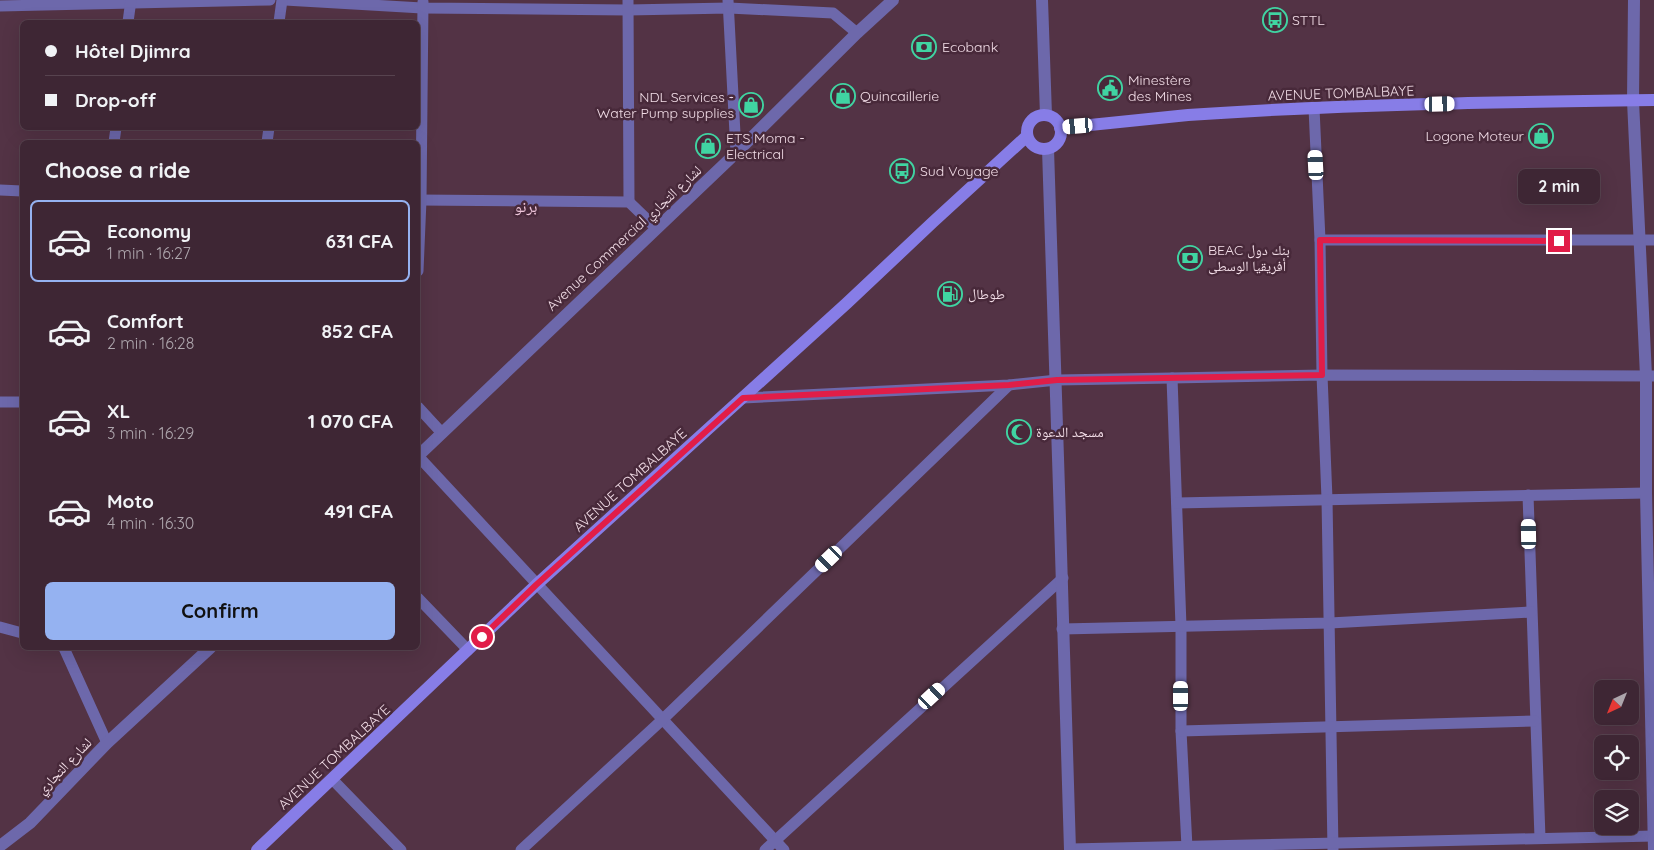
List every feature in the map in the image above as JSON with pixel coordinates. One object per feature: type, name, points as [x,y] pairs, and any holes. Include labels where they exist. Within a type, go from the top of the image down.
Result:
[{"type":"main road","name":"AVENUE TOMBALBAYE","points":[[1060,128],[1188,116],[1314,108],[1654,100]]},
{"type":"main road","points":[[1046,115],[1057,122],[1060,128],[1058,141],[1048,149],[1035,147],[1030,142],[1026,131],[1035,117],[1046,115]]},
{"type":"main road","name":"AVENUE TOMBALBAYE","points":[[257,850],[536,585],[743,398],[1027,136]]},
{"type":"street","points":[[0,6],[131,1],[270,0]]},
{"type":"street","points":[[279,20],[283,0],[422,4],[728,4],[834,13],[857,33]]},
{"type":"street","points":[[832,0],[834,13]]},
{"type":"street","name":"Avenue Commercial لشارع التجاري","points":[[420,454],[736,153],[893,0]]},
{"type":"street","points":[[1042,0],[1046,115]]},
{"type":"street","points":[[1634,0],[1633,101],[1639,241],[1650,376],[1646,493],[1654,850]]},
{"type":"street","points":[[128,20],[131,1]]},
{"type":"street","points":[[420,140],[422,4]]},
{"type":"street","points":[[728,4],[736,153]]},
{"type":"street","points":[[628,5],[629,202]]},
{"type":"street","points":[[1314,108],[1320,240],[1322,375],[1327,499],[1332,847]]},
{"type":"street","points":[[1048,149],[1057,380],[1062,628],[1070,850],[1187,847],[1332,847],[1540,838],[1654,836]]},
{"type":"street","points":[[0,190],[20,190]]},
{"type":"street","points":[[420,200],[629,202],[656,228]]},
{"type":"street","points":[[1320,240],[1654,240]]},
{"type":"street","points":[[743,398],[1009,385],[1057,380],[1322,375],[1650,376]]},
{"type":"street","points":[[1172,378],[1182,626],[1181,731],[1187,847]]},
{"type":"street","points":[[521,850],[662,720],[1009,385]]},
{"type":"street","points":[[0,402],[20,402]]},
{"type":"street","points":[[420,409],[441,432]]},
{"type":"street","points":[[420,458],[784,850]]},
{"type":"street","points":[[1177,503],[1528,494],[1646,493]]},
{"type":"street","points":[[1528,494],[1540,838]]},
{"type":"street","points":[[765,850],[1062,578]]},
{"type":"street","points":[[420,600],[468,650]]},
{"type":"street","points":[[1062,628],[1330,623],[1531,612]]},
{"type":"street","points":[[0,627],[20,632]]},
{"type":"street","points":[[65,650],[107,743]]},
{"type":"street","name":"لشارع التجاري","points":[[0,846],[30,823],[107,743],[208,650]]},
{"type":"street","points":[[1181,731],[1535,721]]},
{"type":"street","points":[[332,779],[401,850]]},
{"type":"place","name":"STTL","points":[[1275,20]]},
{"type":"place","name":"Ecobank","points":[[924,47]]},
{"type":"place","name":"Minestère des Mines","points":[[1110,88]]},
{"type":"place","name":"Quincaillerie","points":[[843,96]]},
{"type":"place","name":"NDL Services - Water Pump supplies","points":[[751,105]]},
{"type":"place","name":"Logone Moteur","points":[[1541,136]]},
{"type":"place","name":"ETS Moma - Electrical","points":[[708,146]]},
{"type":"place","name":"Sud Voyage","points":[[902,171]]},
{"type":"place","name":"BEAC بنك دول أفريقيا الوسطى","points":[[1190,258]]},
{"type":"place","name":"طوطال","points":[[950,294]]},
{"type":"place","name":"مسجد الدعوة","points":[[1019,432]]},
{"type":"district","name":"برنو","points":[[526,206]]},
{"type":"route","points":[[482,637],[536,585],[743,398],[1009,385],[1057,380],[1322,375],[1320,240],[1559,241]]}]
